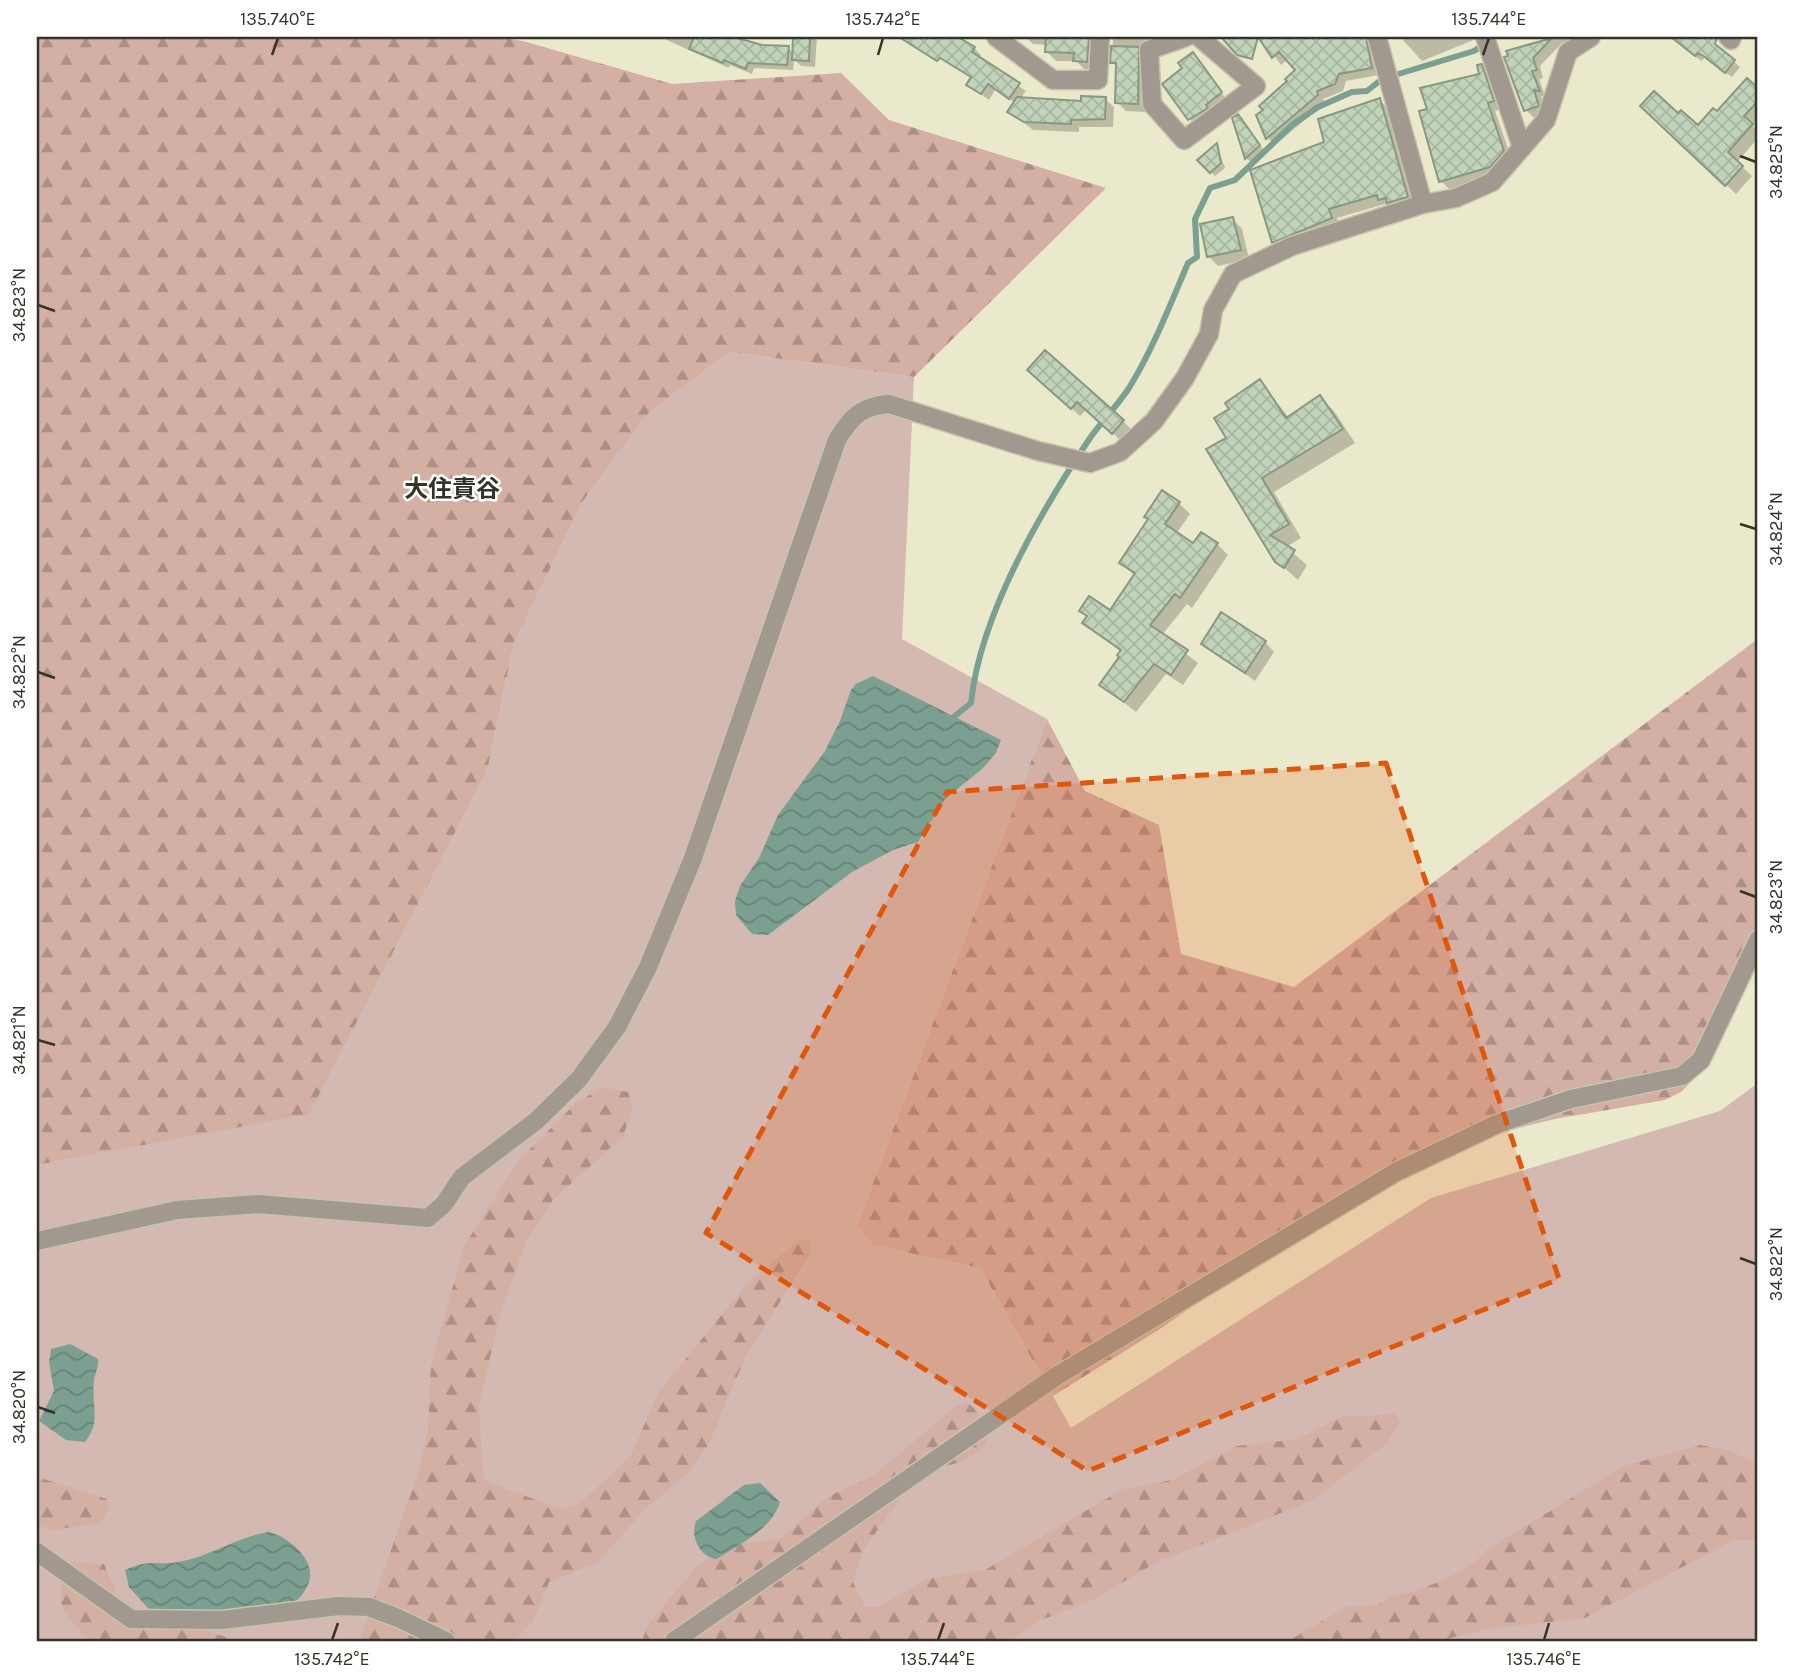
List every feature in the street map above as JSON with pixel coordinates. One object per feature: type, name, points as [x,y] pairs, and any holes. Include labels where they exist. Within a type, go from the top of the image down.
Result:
[{"type":"street","points":[[996,37],[1053,80],[1098,80],[1100,37]]},
{"type":"street","points":[[1186,37],[1149,50],[1152,104],[1184,140],[1256,86],[1199,37]]},
{"type":"street","points":[[1377,37],[1388,68],[1423,204]]},
{"type":"street","points":[[1485,37],[1521,148]]},
{"type":"street","points":[[37,1241],[177,1210],[258,1204],[428,1218],[444,1204],[462,1177],[536,1121],[579,1079],[617,1027],[642,979],[688,870],[837,440],[852,416],[870,405],[889,404],[1038,451],[1090,463],[1120,452],[1154,421],[1185,377],[1209,334],[1213,310],[1233,274],[1292,246],[1423,204],[1456,198],[1492,182],[1546,120],[1568,52],[1591,37]]},
{"type":"street","points":[[674,1641],[1055,1377],[1396,1172],[1497,1124],[1571,1099],[1682,1076],[1701,1060],[1758,940]]},
{"type":"street","points":[[37,1552],[131,1619],[222,1620],[339,1606],[369,1607],[446,1641]]},
{"type":"highlighted area","points":[[1386,763],[1559,1279],[1088,1471],[706,1233],[947,792]]},
{"type":"shaded area","points":[[729,352],[914,377],[902,639],[1047,719],[857,1226],[872,1245],[980,1268],[1071,1428],[1431,1198],[1720,1111],[1758,1083],[1758,1641],[37,1641],[37,1165],[309,1113],[487,771],[514,643],[583,501],[648,414]]},
{"type":"green space","points":[[37,37],[497,37],[523,41],[672,84],[841,73],[889,120],[1106,188],[914,377],[729,352],[648,414],[583,501],[514,643],[487,771],[309,1114],[37,1165]]},
{"type":"green space","points":[[1758,641],[1758,933],[1741,966],[1703,1070],[1681,1092],[1665,1100],[1555,1119],[1494,1134],[1318,1217],[1163,1327],[1053,1396],[980,1268],[872,1245],[857,1226],[1047,719],[1085,791],[1159,825],[1181,954],[1294,987]]},
{"type":"green space","points":[[602,1087],[628,1092],[633,1108],[623,1136],[553,1200],[526,1242],[500,1314],[479,1406],[483,1477],[490,1483],[561,1509],[579,1504],[630,1457],[660,1390],[748,1283],[804,1238],[811,1244],[810,1254],[745,1358],[709,1444],[688,1473],[646,1508],[598,1562],[549,1582],[533,1622],[513,1641],[359,1641],[419,1471],[428,1430],[431,1366],[464,1246],[519,1160],[575,1104]]},
{"type":"green space","points":[[968,1403],[983,1422],[986,1445],[964,1461],[926,1472],[907,1489],[864,1549],[853,1582],[865,1607],[878,1607],[927,1579],[985,1570],[1123,1489],[1172,1480],[1237,1446],[1297,1439],[1341,1417],[1396,1414],[1400,1423],[1386,1444],[1311,1501],[1155,1563],[1091,1601],[1041,1620],[1010,1641],[646,1641],[643,1638],[648,1624],[698,1565],[741,1544],[780,1539],[829,1496],[873,1476],[956,1406]]},
{"type":"green space","points":[[1700,1445],[1728,1450],[1758,1464],[1758,1540],[1734,1540],[1585,1618],[1486,1629],[1439,1641],[1288,1641],[1346,1607],[1379,1605],[1389,1596],[1414,1591],[1457,1573],[1488,1549],[1624,1466]]},
{"type":"green space","points":[[37,1477],[107,1499],[109,1508],[101,1523],[53,1530],[37,1525]]},
{"type":"green space","points":[[69,1562],[104,1564],[117,1595],[137,1610],[239,1641],[89,1641],[62,1606],[61,1588]]},
{"type":"water","points":[[873,676],[1001,740],[996,753],[982,769],[945,799],[918,842],[893,850],[852,872],[768,935],[752,934],[736,915],[735,901],[740,886],[759,858],[778,815],[825,751],[851,690],[856,684]]},
{"type":"water","points":[[70,1344],[98,1359],[93,1390],[95,1420],[85,1442],[66,1440],[39,1421],[54,1391],[49,1362],[51,1349]]},
{"type":"water","points":[[760,1483],[780,1502],[771,1519],[749,1539],[716,1559],[705,1554],[695,1539],[696,1521],[744,1485]]},
{"type":"water","points":[[268,1532],[293,1545],[302,1554],[310,1571],[307,1587],[286,1610],[155,1616],[129,1587],[125,1570],[134,1566],[179,1562]]},
{"type":"building","points":[[694,37],[734,37],[762,45],[789,46],[787,65],[748,63],[746,69],[724,60],[723,63],[689,49]]},
{"type":"building","points":[[793,37],[810,37],[809,61],[792,60]]},
{"type":"building","points":[[899,37],[958,37],[975,47],[972,52],[1020,83],[1009,99],[988,84],[981,94],[966,85],[971,77],[940,58],[937,61]]},
{"type":"building","points":[[1046,37],[1089,37],[1087,62],[1073,61],[1074,53],[1045,52]]},
{"type":"building","points":[[1221,37],[1258,37],[1252,59],[1237,55]]},
{"type":"building","points":[[1258,37],[1366,37],[1372,68],[1339,74],[1335,84],[1317,91],[1318,95],[1266,139],[1256,115],[1263,110],[1259,106],[1287,81],[1285,79],[1295,70],[1279,52],[1272,58]]},
{"type":"building","points":[[1671,37],[1717,37],[1715,44],[1735,60],[1725,73],[1698,53],[1695,56]]},
{"type":"building","points":[[1552,38],[1533,58],[1537,70],[1532,71],[1540,91],[1534,90],[1539,106],[1524,111],[1504,57],[1508,56],[1506,51]]},
{"type":"building","points":[[1111,46],[1139,47],[1138,104],[1115,103],[1116,63],[1110,63]]},
{"type":"building","points":[[1193,52],[1222,92],[1206,105],[1208,108],[1188,120],[1162,84],[1182,68],[1178,63]]},
{"type":"building","points":[[1482,64],[1494,101],[1488,103],[1504,151],[1490,167],[1439,182],[1419,111],[1427,109],[1420,88],[1479,74],[1477,65]]},
{"type":"building","points":[[1747,78],[1758,88],[1758,101],[1744,116],[1753,124],[1728,152],[1743,166],[1725,186],[1640,106],[1654,91],[1678,113],[1681,110],[1698,125],[1713,108],[1717,111]]},
{"type":"building","points":[[1081,96],[1106,97],[1105,119],[1071,120],[1071,124],[1024,122],[1007,112],[1017,97],[1081,101]]},
{"type":"building","points":[[1380,98],[1408,197],[1387,203],[1386,198],[1378,200],[1377,195],[1329,209],[1332,218],[1272,243],[1250,170],[1324,142],[1318,119]]},
{"type":"building","points":[[1238,114],[1260,145],[1245,159],[1232,118]]},
{"type":"building","points":[[1217,143],[1221,163],[1210,173],[1197,160]]},
{"type":"building","points":[[1233,217],[1241,250],[1207,257],[1200,224]]},
{"type":"building","points":[[1045,350],[1124,420],[1112,434],[1077,402],[1071,409],[1027,370]]},
{"type":"building","points":[[1260,379],[1286,418],[1320,395],[1343,429],[1262,478],[1289,524],[1270,535],[1295,550],[1284,568],[1275,562],[1206,449],[1226,438],[1214,418],[1229,409],[1225,403]]},
{"type":"building","points":[[1162,490],[1180,502],[1165,524],[1193,543],[1201,532],[1218,543],[1180,598],[1175,594],[1150,625],[1188,650],[1171,675],[1154,664],[1124,702],[1099,685],[1121,650],[1082,623],[1087,616],[1079,611],[1089,596],[1110,610],[1135,573],[1119,563],[1148,519],[1144,517]]},
{"type":"building","points":[[1221,612],[1266,641],[1245,673],[1201,644]]},
{"type":"waterway","points":[[950,720],[971,703],[987,635],[1000,600],[1033,531],[1090,438],[1120,401],[1138,373],[1188,263],[1197,257],[1195,219],[1210,188],[1235,180],[1292,125],[1318,107],[1352,92],[1367,91],[1382,79],[1474,51],[1495,37]]},
{"type":"district","name":"大住責谷","points":[[452,489]]}]
